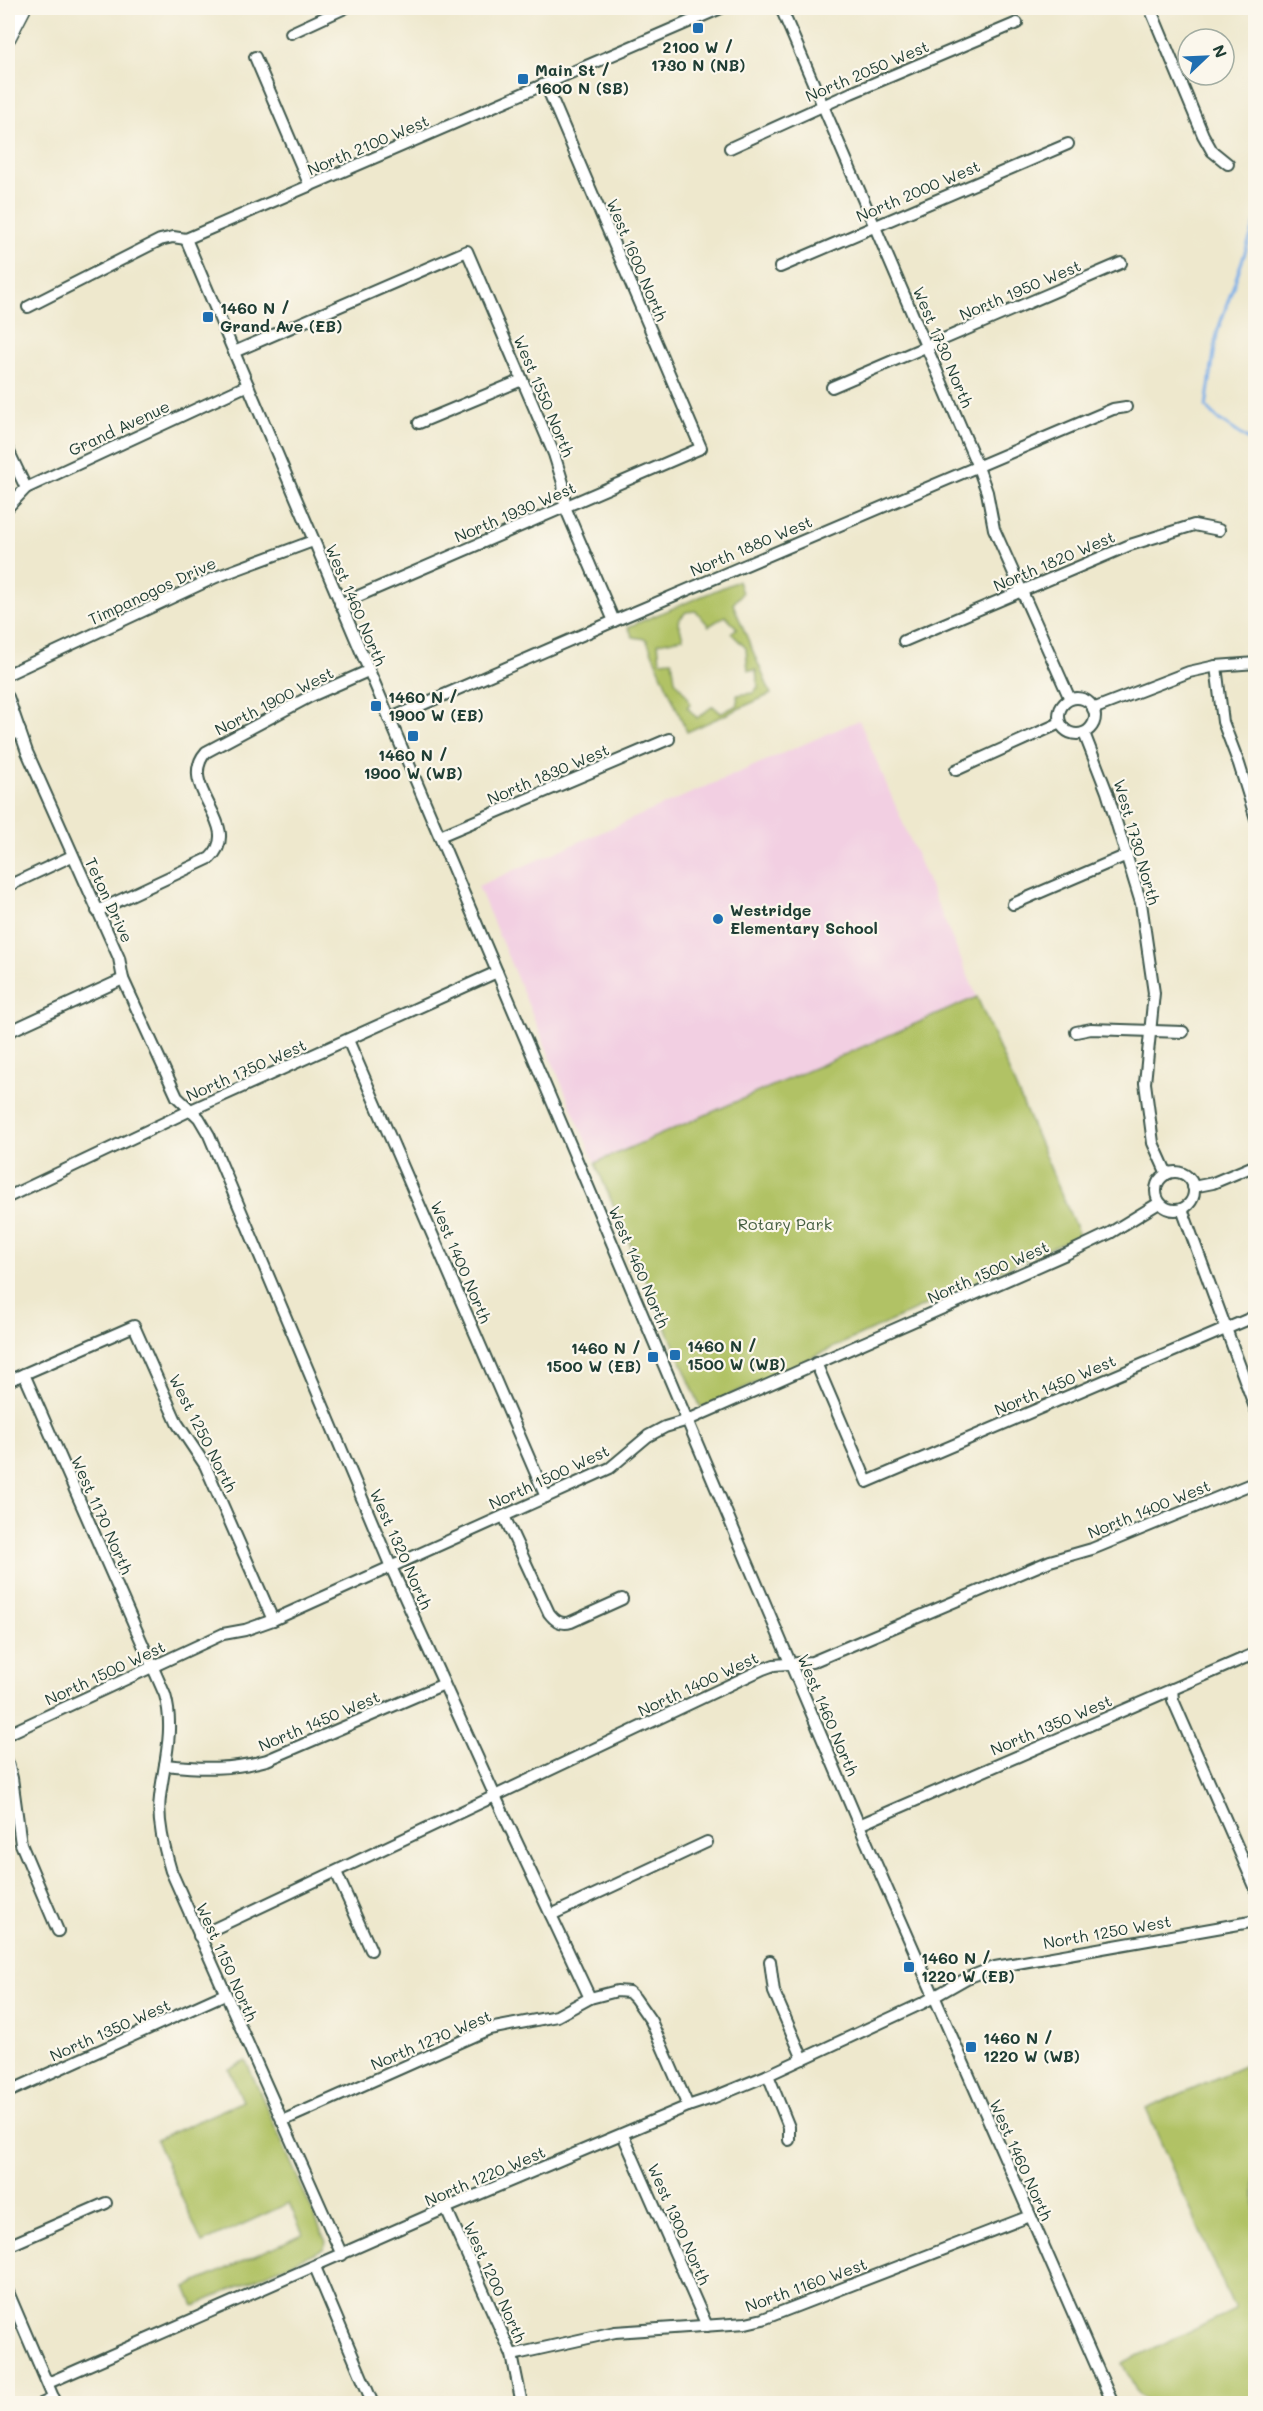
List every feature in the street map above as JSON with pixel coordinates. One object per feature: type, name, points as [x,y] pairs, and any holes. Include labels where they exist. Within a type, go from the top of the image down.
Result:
[{"type":"highway","points":[[8,37],[23,8]]},
{"type":"street","points":[[291,33],[345,8]]},
{"type":"street","name":"North 2100 West","points":[[28,307],[160,240],[174,237],[186,239],[721,8]]},
{"type":"street","name":"West 1730 North","points":[[782,8],[978,467],[987,492],[994,529],[1070,699]]},
{"type":"street","points":[[1150,8],[1203,135],[1212,151],[1228,164]]},
{"type":"street","name":"North 2050 West","points":[[730,148],[823,105],[1017,23]]},
{"type":"street","points":[[255,57],[310,186]]},
{"type":"street","name":"West 1600 North","points":[[546,85],[701,448]]},
{"type":"street","name":"North 2000 West","points":[[780,267],[1068,144]]},
{"type":"street","name":"West 1460 North","points":[[186,239],[859,1825],[1113,2403]]},
{"type":"street","name":"West 1550 North","points":[[234,352],[467,251],[554,454],[562,483],[565,507],[614,621]]},
{"type":"street","name":"North 1950 West","points":[[832,387],[1120,263]]},
{"type":"street","points":[[419,423],[522,380]]},
{"type":"street","name":"Grand Avenue","points":[[8,507],[26,488],[248,384]]},
{"type":"street","name":"North 1880 West","points":[[389,719],[1113,409],[1126,407]]},
{"type":"street","name":"North 1930 West","points":[[339,604],[701,448]]},
{"type":"street","points":[[8,450],[26,488]]},
{"type":"street","name":"North 1820 West","points":[[904,641],[1130,546],[1194,525],[1220,530]]},
{"type":"street","name":"Timpanogos Drive","points":[[8,674],[216,577],[313,541]]},
{"type":"street","points":[[1093,709],[1189,672],[1216,666],[1256,663]]},
{"type":"street","points":[[1216,666],[1223,722],[1256,819]]},
{"type":"street","name":"North 1900 West","points":[[97,911],[210,858],[220,846],[221,834],[197,777],[198,764],[206,752],[309,697],[368,671]]},
{"type":"street","name":"Teton Drive","points":[[8,697],[27,752],[119,958],[123,979],[177,1097],[190,1110]]},
{"type":"street","points":[[1070,699],[1084,699],[1093,709],[1094,723],[1084,733],[1070,733],[1060,723],[1060,709],[1070,699]]},
{"type":"street","points":[[956,770],[1060,723]]},
{"type":"street","points":[[8,737],[20,731]]},
{"type":"street","name":"West 1730 North","points":[[1084,733],[1107,792],[1141,903],[1154,993],[1145,1083],[1153,1143],[1167,1174]]},
{"type":"street","name":"North 1830 West","points":[[440,836],[669,739]]},
{"type":"street","points":[[1013,904],[1127,855]]},
{"type":"street","points":[[8,886],[72,856]]},
{"type":"street","name":"North 1750 West","points":[[8,1197],[190,1110],[497,972]]},
{"type":"street","points":[[8,1032],[123,979]]},
{"type":"street","points":[[1076,1032],[1090,1029],[1183,1032]]},
{"type":"street","name":"West 1400 North","points":[[348,1040],[546,1497]]},
{"type":"street","name":"West 1320 North","points":[[190,1110],[199,1118],[209,1135],[391,1567],[590,1998]]},
{"type":"street","points":[[1193,1187],[1213,1183],[1256,1165]]},
{"type":"street","points":[[1180,1173],[1191,1181],[1193,1187],[1192,1200],[1182,1209],[1170,1210],[1160,1203],[1156,1190],[1158,1183],[1167,1174],[1180,1173]]},
{"type":"street","name":"North 1500 West","points":[[8,1734],[223,1634],[245,1630],[273,1620],[610,1468],[648,1436],[665,1427],[688,1420],[1083,1246],[1110,1233],[1160,1203]]},
{"type":"street","points":[[1182,1209],[1256,1410]]},
{"type":"street","name":"North 1450 West","points":[[816,1363],[867,1482],[1256,1316]]},
{"type":"street","name":"West 1250 North","points":[[24,1374],[134,1326],[177,1423],[205,1465],[273,1620]]},
{"type":"street","points":[[8,1381],[24,1374]]},
{"type":"street","name":"West 1170 North","points":[[24,1374],[153,1668]]},
{"type":"street","name":"North 1400 West","points":[[199,1936],[763,1669],[774,1665],[791,1666],[812,1662],[1050,1561],[1092,1549],[1256,1482]]},
{"type":"street","points":[[504,1515],[549,1613],[557,1622],[564,1624],[571,1622],[622,1599]]},
{"type":"street","name":"North 1350 West","points":[[859,1825],[1256,1653]]},
{"type":"street","name":"West 1150 North","points":[[153,1668],[170,1710],[160,1799],[163,1840],[171,1870],[342,2255]]},
{"type":"street","name":"North 1450 West","points":[[165,1765],[218,1769],[246,1766],[267,1760],[444,1684]]},
{"type":"street","points":[[1172,1689],[1173,1700],[1256,1889]]},
{"type":"street","points":[[8,1763],[21,1844],[58,1931]]},
{"type":"street","points":[[551,1915],[708,1842]]},
{"type":"street","points":[[336,1872],[371,1950]]},
{"type":"street","name":"North 1250 West","points":[[933,1996],[967,1978],[995,1967],[1256,1921]]},
{"type":"street","points":[[770,1961],[774,1992],[803,2059]]},
{"type":"street","name":"North 1270 West","points":[[282,2121],[489,2029],[557,2016],[590,1998],[617,1991],[629,1992],[651,2021],[688,2106]]},
{"type":"street","name":"North 1350 West","points":[[8,2092],[225,1994]]},
{"type":"street","name":"North 1220 West","points":[[48,2383],[446,2208],[688,2106],[768,2075],[923,2003],[933,1996]]},
{"type":"street","points":[[768,2075],[789,2127],[789,2140]]},
{"type":"street","name":"West 1300 North","points":[[623,2135],[707,2326]]},
{"type":"street","points":[[8,2246],[106,2203]]},
{"type":"street","name":"West 1200 North","points":[[446,2208],[512,2355],[522,2403]]},
{"type":"street","name":"North 1160 West","points":[[512,2355],[615,2332],[746,2323],[763,2319],[1030,2216]]},
{"type":"street","points":[[315,2267],[373,2403]]},
{"type":"street","points":[[8,2292],[55,2401],[41,2403]]},
{"type":"shaded area","name":"Westridge Elementary School","points":[[859,720],[977,997],[595,1163],[478,886]]},
{"type":"green space","points":[[738,581],[742,593],[733,604],[771,694],[687,732],[646,639],[633,637],[628,627]],"holes":[[[696,611],[709,626],[725,616],[737,628],[731,633],[746,648],[748,670],[756,670],[758,687],[753,693],[737,695],[738,705],[721,713],[713,706],[697,718],[687,707],[690,704],[688,697],[675,680],[672,660],[660,661],[658,643],[683,638],[678,621],[686,612]]]},
{"type":"green space","name":"Rotary Park","points":[[977,997],[1079,1235],[701,1408],[595,1163]]},
{"type":"green space","points":[[246,2061],[326,2242],[323,2249],[194,2306],[186,2287],[303,2234],[289,2203],[202,2243],[156,2140],[243,2101],[229,2069]]},
{"type":"green space","points":[[1255,2061],[1255,2403],[1150,2403],[1138,2394],[1122,2363],[1235,2310],[1146,2109]]},
{"type":"waterway","points":[[1256,221],[1217,333],[1206,407],[1218,419],[1256,445]]},
{"type":"place","name":"2100 W / 1730 N (NB)","points":[[698,28]]},
{"type":"place","name":"Main St / 1600 N (SB)","points":[[523,79]]},
{"type":"place","name":"1460 N / Grand Ave (EB)","points":[[208,317]]},
{"type":"place","name":"1460 N / 1900 W (EB)","points":[[376,706]]},
{"type":"place","name":"1460 N / 1900 W (WB)","points":[[413,736]]},
{"type":"place","name":"Westridge Elementary School","points":[[718,919]]},
{"type":"place","name":"1460 N / 1500 W (WB)","points":[[675,1355]]},
{"type":"place","name":"1460 N / 1500 W (EB)","points":[[653,1357]]},
{"type":"place","name":"1460 N / 1220 W (EB)","points":[[909,1967]]},
{"type":"place","name":"1460 N / 1220 W (WB)","points":[[971,2047]]}]
